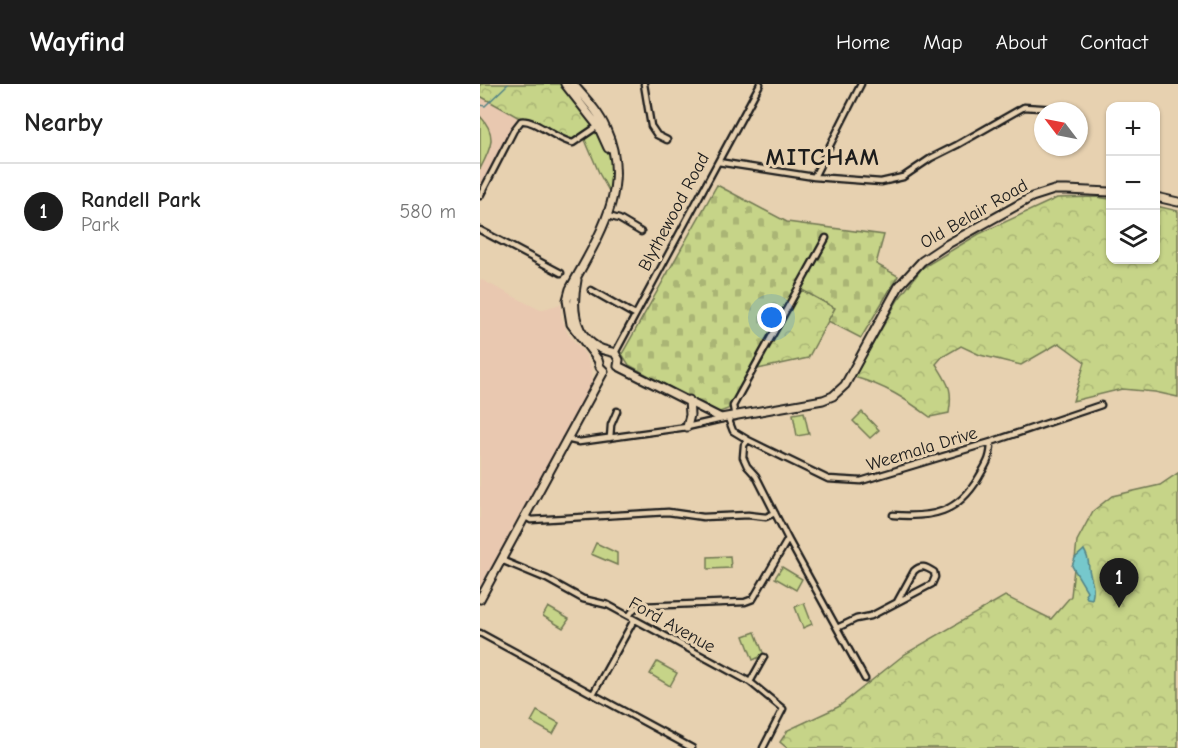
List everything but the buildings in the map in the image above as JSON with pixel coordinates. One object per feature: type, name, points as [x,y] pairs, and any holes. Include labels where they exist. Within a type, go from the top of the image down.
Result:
[{"type":"main road","points":[[565,84],[600,124]]},
{"type":"main road","points":[[573,84],[600,124],[615,173],[613,198],[608,216],[570,289],[567,300],[571,324],[598,360],[600,367],[604,371],[613,371],[618,366],[619,360],[615,353],[591,343],[580,330],[575,317],[573,306],[579,272]]},
{"type":"main road","name":"Old Belair Road","points":[[729,418],[823,400],[839,390],[851,375],[899,286],[922,261],[946,245],[1040,193],[1068,190],[1106,192]]},
{"type":"main road","points":[[1160,198],[1178,202]]},
{"type":"main road","points":[[598,360],[606,351]]},
{"type":"main road","points":[[618,366],[729,418]]},
{"type":"main road","points":[[480,599],[604,371]]},
{"type":"main road","points":[[687,427],[690,415],[689,400]]},
{"type":"street","points":[[644,84],[650,123],[655,132],[667,140]]},
{"type":"street","name":"Blythewood Road","points":[[615,353],[760,84]]},
{"type":"street","points":[[814,177],[861,84]]},
{"type":"street","points":[[718,162],[814,177],[881,182],[903,177],[931,158],[957,146],[1024,107],[1034,108]]},
{"type":"street","points":[[480,195],[521,121],[528,121],[563,141],[573,142],[600,124]]},
{"type":"street","points":[[656,143],[659,136]]},
{"type":"street","points":[[608,216],[619,219],[642,232]]},
{"type":"street","points":[[480,230],[561,273]]},
{"type":"street","points":[[566,439],[579,442],[687,427],[729,418],[733,406],[826,238]]},
{"type":"street","points":[[591,290],[635,315]]},
{"type":"street","name":"Weemala Drive","points":[[729,418],[734,431],[747,440],[828,479],[861,481],[991,442],[1101,405]]},
{"type":"street","points":[[610,438],[611,425],[617,411]]},
{"type":"street","points":[[747,440],[743,457],[747,466],[756,476],[865,679]]},
{"type":"street","points":[[893,514],[908,516],[940,512],[958,504],[972,490],[991,458],[991,442]]},
{"type":"street","points":[[524,516],[531,520],[677,512],[703,517],[765,518],[775,513]]},
{"type":"street","points":[[628,616],[634,609],[642,606],[746,602],[753,599],[789,539]]},
{"type":"street","name":"Ford Avenue","points":[[501,560],[547,579],[583,599],[608,605],[750,682],[783,709],[763,748]]},
{"type":"street","points":[[837,628],[856,619],[871,616],[932,584],[935,577],[934,572],[924,566],[918,567],[897,602]]},
{"type":"street","points":[[593,694],[634,620]]},
{"type":"street","points":[[480,633],[692,748]]},
{"type":"street","points":[[750,682],[764,657]]},
{"type":"shaded area","points":[[480,96],[523,120],[518,123],[480,195]]},
{"type":"shaded area","points":[[480,279],[540,310],[561,304],[561,316],[568,334],[585,354],[592,370],[592,382],[480,587]]},
{"type":"green space","points":[[480,84],[565,84],[598,126],[573,143],[523,120],[480,96]]},
{"type":"green space","points":[[480,116],[489,129],[491,142],[480,169]]},
{"type":"green space","points":[[603,123],[616,160],[613,198],[600,175],[583,135]]},
{"type":"green space","points":[[717,185],[787,222],[884,235],[876,264],[898,276],[861,338],[828,321],[835,308],[797,287],[728,409],[717,413],[629,365],[622,354]]},
{"type":"green space","points":[[1057,198],[1106,198],[1106,264],[1160,264],[1160,207],[1178,211],[1178,397],[1122,389],[1073,401],[1085,362],[1059,343],[1021,365],[980,355],[961,346],[942,357],[936,364],[949,387],[949,413],[930,417],[894,393],[854,377],[898,300],[922,268],[979,234]]},
{"type":"green space","points":[[802,290],[835,308],[808,358],[758,369]]},
{"type":"green space","points":[[804,412],[809,434],[797,436],[793,414]]},
{"type":"green space","points":[[862,412],[879,430],[870,438],[853,421]]},
{"type":"green space","points":[[1178,473],[1178,748],[787,748],[780,742],[788,730],[838,707],[905,654],[1005,596],[1051,619],[1071,596],[1077,541],[1093,511],[1112,496],[1160,485]]},
{"type":"green space","points":[[596,543],[617,553],[617,565],[591,554]]},
{"type":"green space","points":[[730,556],[731,568],[708,569],[708,557]]},
{"type":"green space","points":[[782,567],[802,579],[796,590],[775,578]]},
{"type":"green space","points":[[804,603],[812,624],[803,628],[795,607]]},
{"type":"green space","points":[[548,607],[569,619],[563,628],[543,616]]},
{"type":"green space","points":[[755,632],[764,655],[753,660],[744,636]]},
{"type":"green space","points":[[657,662],[677,673],[670,686],[650,674]]},
{"type":"green space","points":[[537,711],[559,723],[553,734],[531,722]]},
{"type":"water","points":[[1084,550],[1093,586],[1092,599],[1087,598],[1085,594],[1087,591],[1072,566],[1075,558]]},
{"type":"waterway","points":[[480,105],[485,106],[508,84]]},
{"type":"place","name":"Randell Park","points":[[1119,608]]},
{"type":"district","name":"MITCHAM","points":[[823,157]]}]
